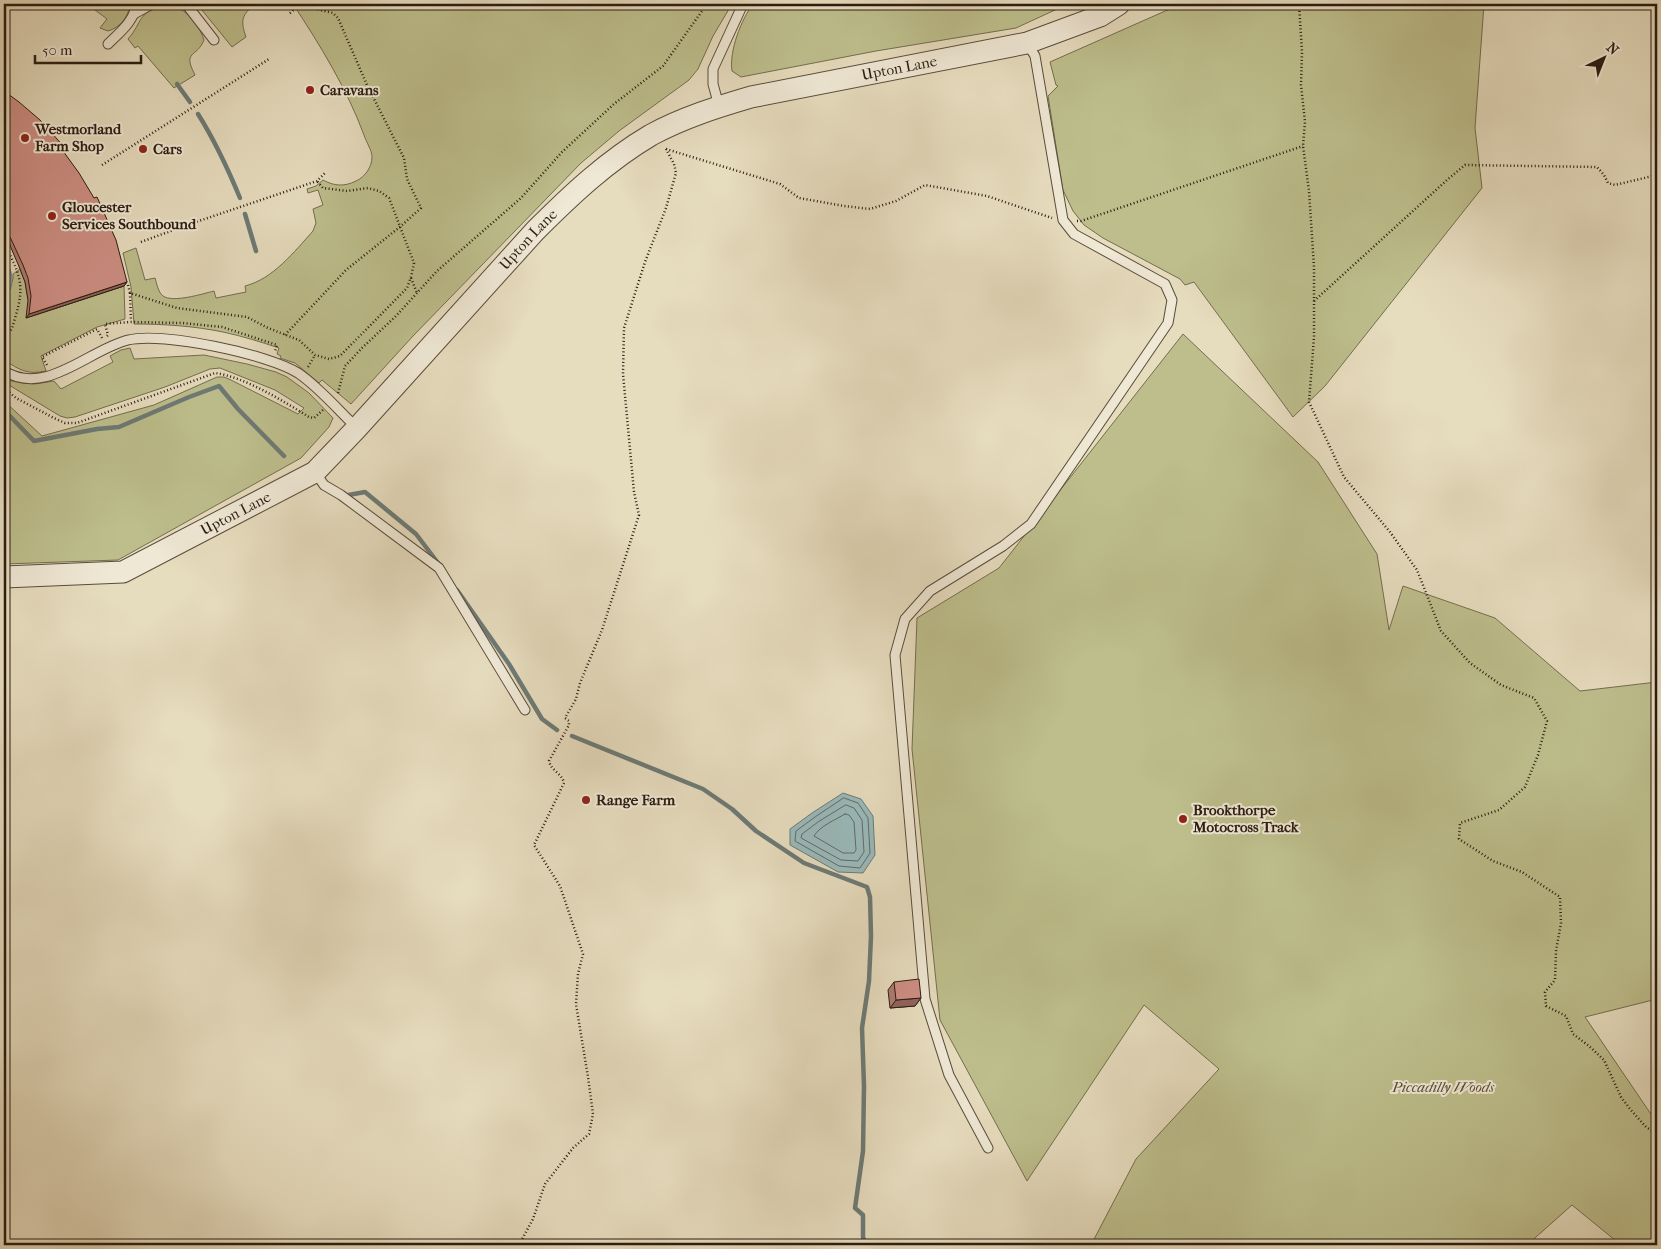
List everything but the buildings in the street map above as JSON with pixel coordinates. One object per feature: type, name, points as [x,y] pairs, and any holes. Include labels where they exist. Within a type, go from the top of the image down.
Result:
[{"type":"street","name":"Upton Lane","points":[[4,577],[123,572],[315,472],[536,231],[580,187],[606,165],[651,135],[686,118],[751,97],[1027,43],[1100,16],[1120,4]]},
{"type":"lane","points":[[134,14],[136,4]]},
{"type":"lane","points":[[108,44],[134,14],[152,4]]},
{"type":"lane","points":[[183,4],[214,40]]},
{"type":"lane","points":[[719,106],[713,84],[712,69],[743,4]]},
{"type":"lane","points":[[988,1148],[949,1076],[925,999],[895,655],[905,619],[930,591],[1003,546],[1031,524],[1168,323],[1172,300],[1165,284],[1074,234],[1063,220],[1035,56],[1027,43]]},
{"type":"lane","points":[[4,371],[10,375],[23,378],[46,378],[114,345],[128,340],[144,338],[214,346],[290,368],[302,376],[357,428]]},
{"type":"lane","points":[[315,472],[324,485],[341,495],[439,568],[525,710]]},
{"type":"path","points":[[4,388],[16,398],[65,423],[77,423],[215,373],[227,375],[278,398],[309,418],[314,418],[338,393],[345,366],[437,271],[520,198],[562,152],[614,104],[663,66],[707,4]]},
{"type":"path","points":[[1298,4],[1302,52],[1301,85],[1305,122],[1303,146],[1309,191],[1314,267],[1314,337],[1309,402],[1344,477],[1390,532],[1417,570],[1441,631],[1470,664],[1501,684],[1534,698],[1547,721],[1538,755],[1525,787],[1499,810],[1460,822],[1459,839],[1493,861],[1522,872],[1560,897],[1561,923],[1556,951],[1555,980],[1545,992],[1546,1006],[1566,1016],[1573,1034],[1604,1060],[1621,1096],[1646,1127],[1657,1134]]},
{"type":"path","points":[[285,335],[346,270],[421,208],[407,180],[404,158],[367,85],[338,18],[333,13],[299,6],[288,14]]},
{"type":"path","points":[[102,165],[269,59]]},
{"type":"path","points":[[519,1245],[534,1219],[544,1184],[573,1148],[589,1134],[592,1123],[593,1114],[588,1076],[576,1004],[578,974],[583,954],[560,886],[534,845],[564,783],[563,778],[553,769],[549,760],[569,725],[569,721],[565,718],[576,699],[583,675],[602,630],[639,515],[634,492],[623,374],[624,328],[645,262],[666,208],[676,173],[674,164],[666,149],[780,184],[799,198],[826,203],[870,209],[896,201],[925,185],[988,196],[1047,217],[1081,222],[1303,146]]},
{"type":"path","points":[[1314,301],[1465,165],[1597,168],[1604,175],[1608,183],[1614,184],[1657,175]]},
{"type":"path","points":[[141,242],[317,181],[325,173]]},
{"type":"path","points":[[130,293],[178,308],[247,317],[299,340],[315,355],[329,358],[340,356],[407,288],[414,262],[389,198],[379,191],[368,188],[347,191],[323,188],[317,181]]},
{"type":"path","points":[[4,243],[18,271],[21,289],[14,324],[4,338]]},
{"type":"path","points":[[411,277],[417,292]]},
{"type":"path","points":[[128,285],[131,322]]},
{"type":"green space","points":[[87,4],[130,4],[128,13],[123,21],[108,31],[100,28],[107,19]]},
{"type":"green space","points":[[197,4],[255,4],[247,11],[243,18],[246,37],[232,47]]},
{"type":"green space","points":[[293,4],[732,4],[713,36],[698,69],[689,80],[619,131],[581,163],[413,336],[351,404],[322,380],[319,383],[295,363],[280,358],[281,356],[277,354],[279,348],[244,337],[212,330],[156,324],[134,324],[131,287],[123,253],[136,248],[145,280],[155,278],[160,292],[168,298],[188,297],[214,291],[216,298],[246,292],[245,286],[274,271],[291,256],[313,231],[316,223],[313,209],[323,205],[318,190],[308,193],[307,189],[316,186],[323,180],[335,185],[352,183],[362,177],[367,171],[372,161],[372,154],[350,101],[313,35]]},
{"type":"green space","points":[[753,4],[1068,4],[1016,28],[876,51],[741,77],[732,71],[732,54],[740,27]]},
{"type":"green space","points":[[1181,4],[1484,4],[1475,128],[1482,188],[1325,386],[1293,417],[1194,282],[1185,285],[1180,279],[1103,238],[1084,225],[1073,211],[1063,190],[1048,96],[1058,86],[1056,85],[1050,62]]},
{"type":"green space","points":[[164,6],[176,7],[188,14],[198,27],[204,40],[190,58],[191,67],[195,75],[174,88],[138,46],[135,48],[128,39],[149,11]]},
{"type":"green space","points":[[20,269],[25,282],[28,300],[124,286],[125,319],[97,327],[41,356],[46,371],[29,372],[19,369],[4,360],[4,298],[13,279],[13,274]]},
{"type":"green space","name":"Brookthorpe Motocross Track","points":[[1183,334],[1318,462],[1377,554],[1389,630],[1403,586],[1495,618],[1580,691],[1657,682],[1657,999],[1585,1017],[1657,1123],[1657,1245],[1621,1245],[1572,1205],[1527,1245],[1091,1245],[1136,1159],[1219,1069],[1144,1005],[1027,1181],[940,1020],[912,749],[917,618],[999,568]]},
{"type":"green space","points":[[130,348],[134,359],[204,355],[276,372],[287,377],[309,393],[333,418],[329,427],[301,458],[118,560],[4,564],[4,401],[42,436],[154,405],[217,377],[231,380],[298,414],[304,408],[275,390],[220,368],[210,369],[165,387],[67,418],[60,416],[4,382],[4,380],[34,384],[54,381],[61,389],[113,362],[110,356]]},
{"type":"water","points":[[4,255],[11,272],[12,282],[4,298]]},
{"type":"water","points":[[843,793],[861,799],[873,816],[875,855],[863,873],[838,872],[790,845],[790,829]]},
{"type":"waterway","points":[[177,84],[190,102]]},
{"type":"waterway","points":[[198,114],[221,155],[240,198]]},
{"type":"waterway","points":[[245,214],[256,251]]},
{"type":"waterway","points":[[4,410],[34,441],[97,429],[119,427],[219,386],[238,409],[284,456]]},
{"type":"waterway","points":[[343,496],[365,492],[416,534],[438,563]]},
{"type":"waterway","points":[[457,590],[509,664],[542,719],[557,730]]},
{"type":"waterway","points":[[572,736],[703,789],[732,809],[756,831],[804,863],[867,887],[870,897],[871,936],[869,981],[862,1028],[864,1086],[863,1151],[855,1208],[863,1215],[863,1237],[866,1245]]},
{"type":"place","name":"Caravans","points":[[310,90]]},
{"type":"place","name":"Westmorland Farm Shop","points":[[25,138]]},
{"type":"place","name":"Cars","points":[[143,149]]},
{"type":"place","name":"Gloucester Services Southbound","points":[[52,216]]},
{"type":"place","name":"Range Farm","points":[[586,800]]},
{"type":"place","name":"Brookthorpe Motocross Track","points":[[1183,819]]},
{"type":"park label","name":"Piccadilly Woods","points":[[1443,1087]]}]
